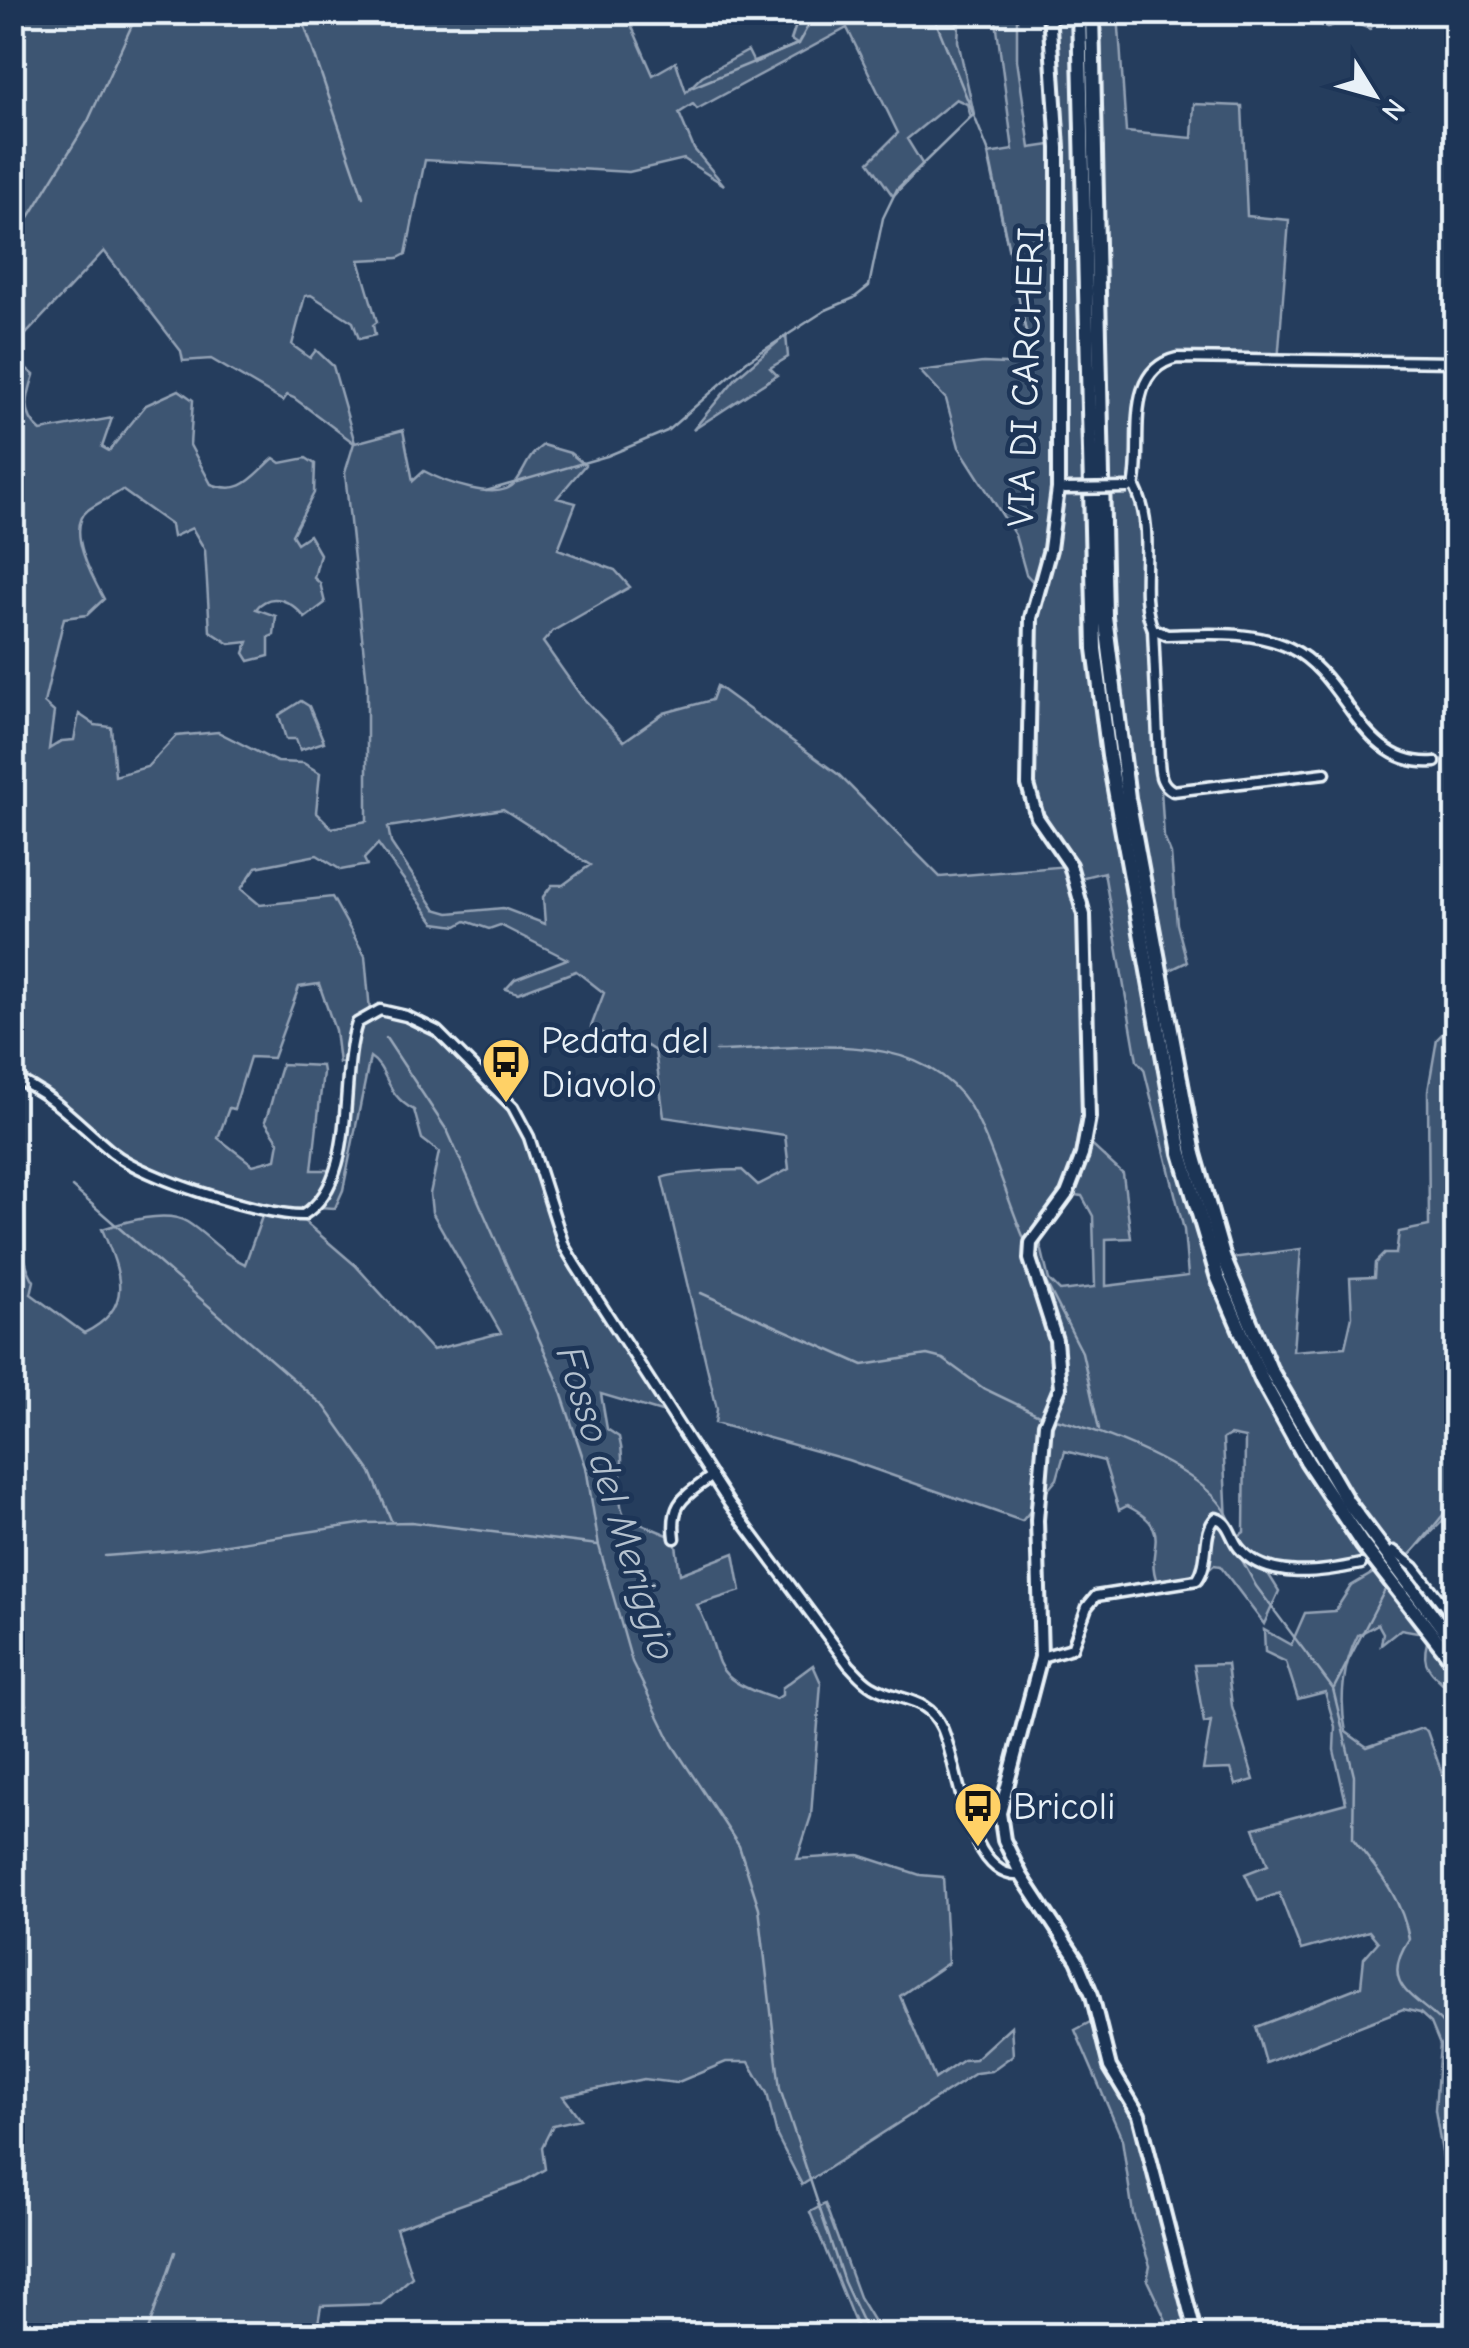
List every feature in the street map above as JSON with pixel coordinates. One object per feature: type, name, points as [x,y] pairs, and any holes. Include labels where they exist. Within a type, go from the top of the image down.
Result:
[{"type":"highway","points":[[1079,12],[1095,649],[1109,756],[1181,1152],[1218,1278],[1262,1380],[1307,1461],[1362,1544],[1456,1665]]},
{"type":"highway","points":[[1092,12],[1105,616],[1126,782],[1194,1154],[1224,1260],[1270,1369],[1347,1501],[1456,1646]]},
{"type":"street","name":"VIA DI CARCHERI","points":[[1049,12],[1058,148],[1061,489],[1031,618],[1028,785],[1037,817],[1070,866],[1084,915],[1089,1118],[1082,1155],[1067,1194],[1031,1242],[1030,1258],[1056,1340],[1061,1376],[1043,1439],[1036,1550],[1041,1657],[1000,1813],[1004,1840],[1021,1875],[1078,1960],[1092,1995],[1110,2067],[1139,2115],[1196,2336]]},
{"type":"street","points":[[1325,773],[1173,791],[1161,780],[1153,629],[1147,610],[1148,541],[1143,503],[1131,488],[1144,380],[1160,362],[1456,362]]},
{"type":"street","points":[[1061,489],[1131,488]]},
{"type":"street","points":[[1153,629],[1168,635],[1264,639],[1290,648],[1313,662],[1382,748],[1409,760],[1435,762]]},
{"type":"street","points":[[12,1077],[78,1118],[124,1160],[224,1201],[303,1215],[325,1195],[339,1153],[357,1023],[380,1010],[406,1016],[437,1032],[522,1122],[549,1189],[564,1246],[712,1476],[849,1666],[870,1685],[917,1700],[938,1720],[967,1815],[986,1859],[1002,1872],[1021,1875]]},
{"type":"street","points":[[675,1538],[672,1515],[678,1503],[712,1476]]},
{"type":"street","points":[[1041,1657],[1072,1648],[1086,1606],[1096,1596],[1197,1580],[1208,1556],[1210,1525],[1216,1518],[1227,1523],[1245,1554],[1262,1566],[1304,1571],[1361,1564]]},
{"type":"street","points":[[1394,1551],[1407,1560],[1456,1621]]},
{"type":"shaded area","points":[[13,13],[626,13],[653,75],[676,62],[686,92],[702,76],[748,51],[754,63],[797,44],[791,40],[800,13],[943,13],[959,24],[958,41],[974,114],[971,117],[967,104],[956,99],[907,139],[923,165],[893,196],[869,162],[898,133],[847,28],[697,109],[693,104],[679,113],[694,149],[724,185],[684,159],[629,172],[425,160],[406,254],[359,260],[377,322],[373,325],[375,335],[359,339],[353,322],[311,295],[305,296],[292,345],[310,358],[316,350],[333,366],[355,443],[403,430],[413,481],[424,471],[483,491],[507,489],[543,445],[570,453],[585,465],[557,498],[576,503],[558,549],[615,570],[630,587],[553,631],[543,642],[581,696],[624,741],[664,713],[712,700],[717,686],[839,775],[940,877],[1069,866],[1029,802],[1030,642],[1038,587],[1026,574],[1015,535],[959,447],[946,399],[920,371],[983,363],[1027,365],[1027,337],[988,154],[1013,150],[995,13],[1017,13],[1017,60],[1030,148],[1057,144],[1049,13],[1079,13],[1091,576],[1109,756],[1204,1238],[1262,1380],[1373,1560],[1333,1570],[1264,1567],[1279,1591],[1264,1624],[1220,1566],[1214,1565],[1197,1580],[1160,1588],[1153,1563],[1156,1542],[1152,1524],[1127,1506],[1119,1510],[1104,1461],[1065,1451],[1057,1479],[1022,1521],[848,1460],[715,1423],[717,1409],[662,1178],[742,1170],[758,1185],[789,1169],[785,1135],[664,1117],[655,1051],[647,1046],[636,1051],[591,1027],[604,993],[576,971],[518,993],[506,989],[515,979],[567,959],[500,925],[489,929],[466,921],[457,926],[435,923],[378,844],[364,859],[367,865],[341,870],[317,855],[256,867],[241,889],[260,905],[332,897],[365,956],[370,1011],[380,1010],[437,1031],[522,1122],[564,1246],[675,1416],[601,1394],[607,1429],[619,1437],[624,1517],[675,1538],[680,1574],[734,1553],[741,1591],[697,1605],[726,1674],[776,1699],[782,1695],[782,1688],[813,1665],[821,1683],[811,1816],[797,1859],[859,1855],[920,1875],[943,1877],[948,1963],[900,1996],[935,2079],[963,2060],[975,2059],[1011,2026],[1013,2055],[991,2071],[976,2073],[802,2185],[777,2136],[767,2093],[749,2062],[726,2062],[676,2083],[644,2079],[563,2096],[580,2119],[553,2125],[542,2147],[545,2169],[521,2183],[396,2228],[412,2277],[381,2304],[321,2306],[316,2335],[13,2335],[12,1714],[26,1705],[12,1686],[12,1261],[18,1227],[34,1281],[31,1294],[84,1333],[111,1312],[117,1300],[118,1274],[102,1229],[145,1218],[178,1218],[245,1264],[264,1211],[225,1201],[124,1160],[78,1118],[13,1077],[12,356],[34,375],[28,412],[41,431],[112,418],[102,447],[109,451],[146,405],[179,390],[193,400],[190,445],[211,484],[239,486],[274,458],[281,463],[306,458],[315,464],[314,493],[292,535],[297,543],[309,535],[320,554],[314,578],[320,583],[325,603],[305,618],[281,600],[262,603],[256,609],[276,616],[274,635],[269,637],[269,656],[249,661],[244,653],[248,642],[230,644],[210,631],[205,550],[192,528],[173,537],[171,525],[122,490],[88,510],[79,529],[80,541],[104,599],[87,615],[64,618],[44,703],[54,712],[49,749],[62,741],[74,740],[79,714],[95,725],[111,727],[115,776],[147,767],[176,736],[218,732],[277,762],[303,763],[320,773],[316,812],[332,828],[367,821],[367,684],[345,473],[354,443],[294,398],[287,395],[283,401],[211,359],[183,361],[181,351],[104,251],[13,348],[12,131],[22,110],[18,84],[13,85]],"holes":[[[503,809],[590,865],[563,885],[552,885],[543,897],[545,924],[503,908],[449,913],[435,909],[391,843],[388,827]],[[1104,872],[1137,1061],[1144,1069],[1184,1230],[1188,1276],[1106,1286],[1106,1239],[1131,1238],[1123,1174],[1085,1139],[1076,879]],[[319,984],[335,1030],[339,1063],[350,1061],[334,1170],[312,1170],[322,1066],[282,1064],[265,1121],[279,1142],[276,1159],[253,1165],[218,1138],[229,1108],[234,1109],[250,1057],[273,1058],[299,987]],[[370,1057],[397,1097],[414,1110],[422,1139],[439,1152],[430,1194],[432,1212],[501,1333],[432,1350],[355,1265],[298,1216],[317,1207],[335,1208],[343,1190]],[[1067,1194],[1082,1196],[1093,1216],[1095,1287],[1060,1291],[1049,1280],[1037,1230]],[[1230,1435],[1245,1438],[1244,1532],[1234,1539],[1227,1523],[1223,1439]]]},
{"type":"shaded area","points":[[1092,13],[1118,13],[1126,132],[1192,138],[1194,104],[1242,106],[1247,216],[1289,220],[1278,362],[1177,358],[1149,371],[1141,397],[1138,477],[1143,503],[1164,837],[1171,854],[1177,924],[1187,962],[1160,975],[1105,616]]},
{"type":"shaded area","points":[[1297,13],[1360,13],[1378,18],[1370,29],[1344,19],[1327,28]]},
{"type":"shaded area","points":[[786,335],[788,357],[770,368],[777,375],[693,430],[737,377]]},
{"type":"shaded area","points":[[301,701],[309,706],[324,742],[300,750],[296,739],[286,739],[279,715]]},
{"type":"shaded area","points":[[1456,1020],[1456,1507],[1396,1569],[1299,1423],[1224,1259],[1301,1249],[1293,1351],[1345,1347],[1352,1316],[1350,1278],[1374,1277],[1375,1263],[1384,1254],[1396,1254],[1399,1232],[1429,1226],[1428,1091],[1437,1039]]},
{"type":"shaded area","points":[[1380,1569],[1425,1626],[1417,1632],[1401,1629],[1381,1645],[1383,1633],[1378,1624],[1358,1635],[1346,1670],[1344,1720],[1346,1732],[1367,1747],[1422,1728],[1427,1731],[1449,1793],[1456,1790],[1456,2021],[1452,2027],[1456,2045],[1456,2236],[1435,2110],[1440,2045],[1431,2023],[1420,2013],[1403,2009],[1266,2063],[1256,2027],[1361,1986],[1364,1958],[1378,1942],[1369,1931],[1301,1950],[1279,1893],[1258,1901],[1245,1874],[1268,1865],[1254,1828],[1346,1803],[1334,1750],[1335,1727],[1325,1692],[1298,1699],[1286,1662],[1265,1652],[1264,1630],[1291,1645],[1305,1613],[1335,1611],[1351,1586]]},
{"type":"shaded area","points":[[1430,1633],[1456,1665],[1456,1698],[1426,1663]]},
{"type":"shaded area","points":[[1227,1664],[1232,1706],[1254,1780],[1236,1785],[1231,1769],[1203,1770],[1211,1721],[1204,1723],[1194,1665]]},
{"type":"shaded area","points":[[1098,2018],[1110,2067],[1139,2115],[1196,2335],[1173,2335],[1147,2280],[1150,2266],[1133,2214],[1122,2139],[1075,2030]]},
{"type":"shaded area","points":[[825,2204],[859,2297],[882,2335],[860,2335],[810,2212]]},
{"type":"waterway","points":[[12,245],[88,121],[138,12]]},
{"type":"waterway","points":[[300,12],[363,197]]},
{"type":"waterway","points":[[693,87],[798,44],[816,12]]},
{"type":"waterway","points":[[932,12],[988,150],[1027,337]]},
{"type":"waterway","points":[[486,491],[607,456],[667,431],[747,361],[826,310],[854,298],[869,286],[883,218],[897,189],[974,114]]},
{"type":"waterway","name":"Fosso del Meriggio","points":[[386,1038],[448,1132],[556,1377],[586,1467],[599,1546],[632,1662],[672,1744],[739,1846],[759,1908],[780,2089],[844,2282],[869,2336]]},
{"type":"waterway","points":[[716,1051],[860,1048],[928,1067],[956,1088],[977,1119],[1025,1241]]},
{"type":"waterway","points":[[72,1187],[325,1407],[371,1472],[391,1520]]},
{"type":"waterway","points":[[1036,1263],[1082,1352],[1099,1429]]},
{"type":"waterway","points":[[701,1293],[863,1365],[927,1355],[943,1359],[983,1388],[1039,1415]]},
{"type":"waterway","points":[[1056,1419],[1131,1445],[1187,1475],[1226,1512],[1233,1532]]},
{"type":"waterway","points":[[1408,1558],[1456,1499]]},
{"type":"waterway","points":[[105,1556],[195,1549],[366,1523],[411,1522],[598,1545]]},
{"type":"waterway","points":[[1236,1549],[1256,1586],[1333,1689],[1354,1776],[1353,1839],[1401,1910],[1409,1939],[1399,1958],[1398,1974],[1402,1986],[1435,2016],[1452,2040],[1456,2094]]},
{"type":"waterway","points":[[1334,1688],[1388,1584]]},
{"type":"waterway","points":[[146,2336],[175,2252]]},
{"type":"place","name":"Pedata del Diavolo","points":[[506,1104]]},
{"type":"place","name":"Bricoli","points":[[978,1848]]}]
